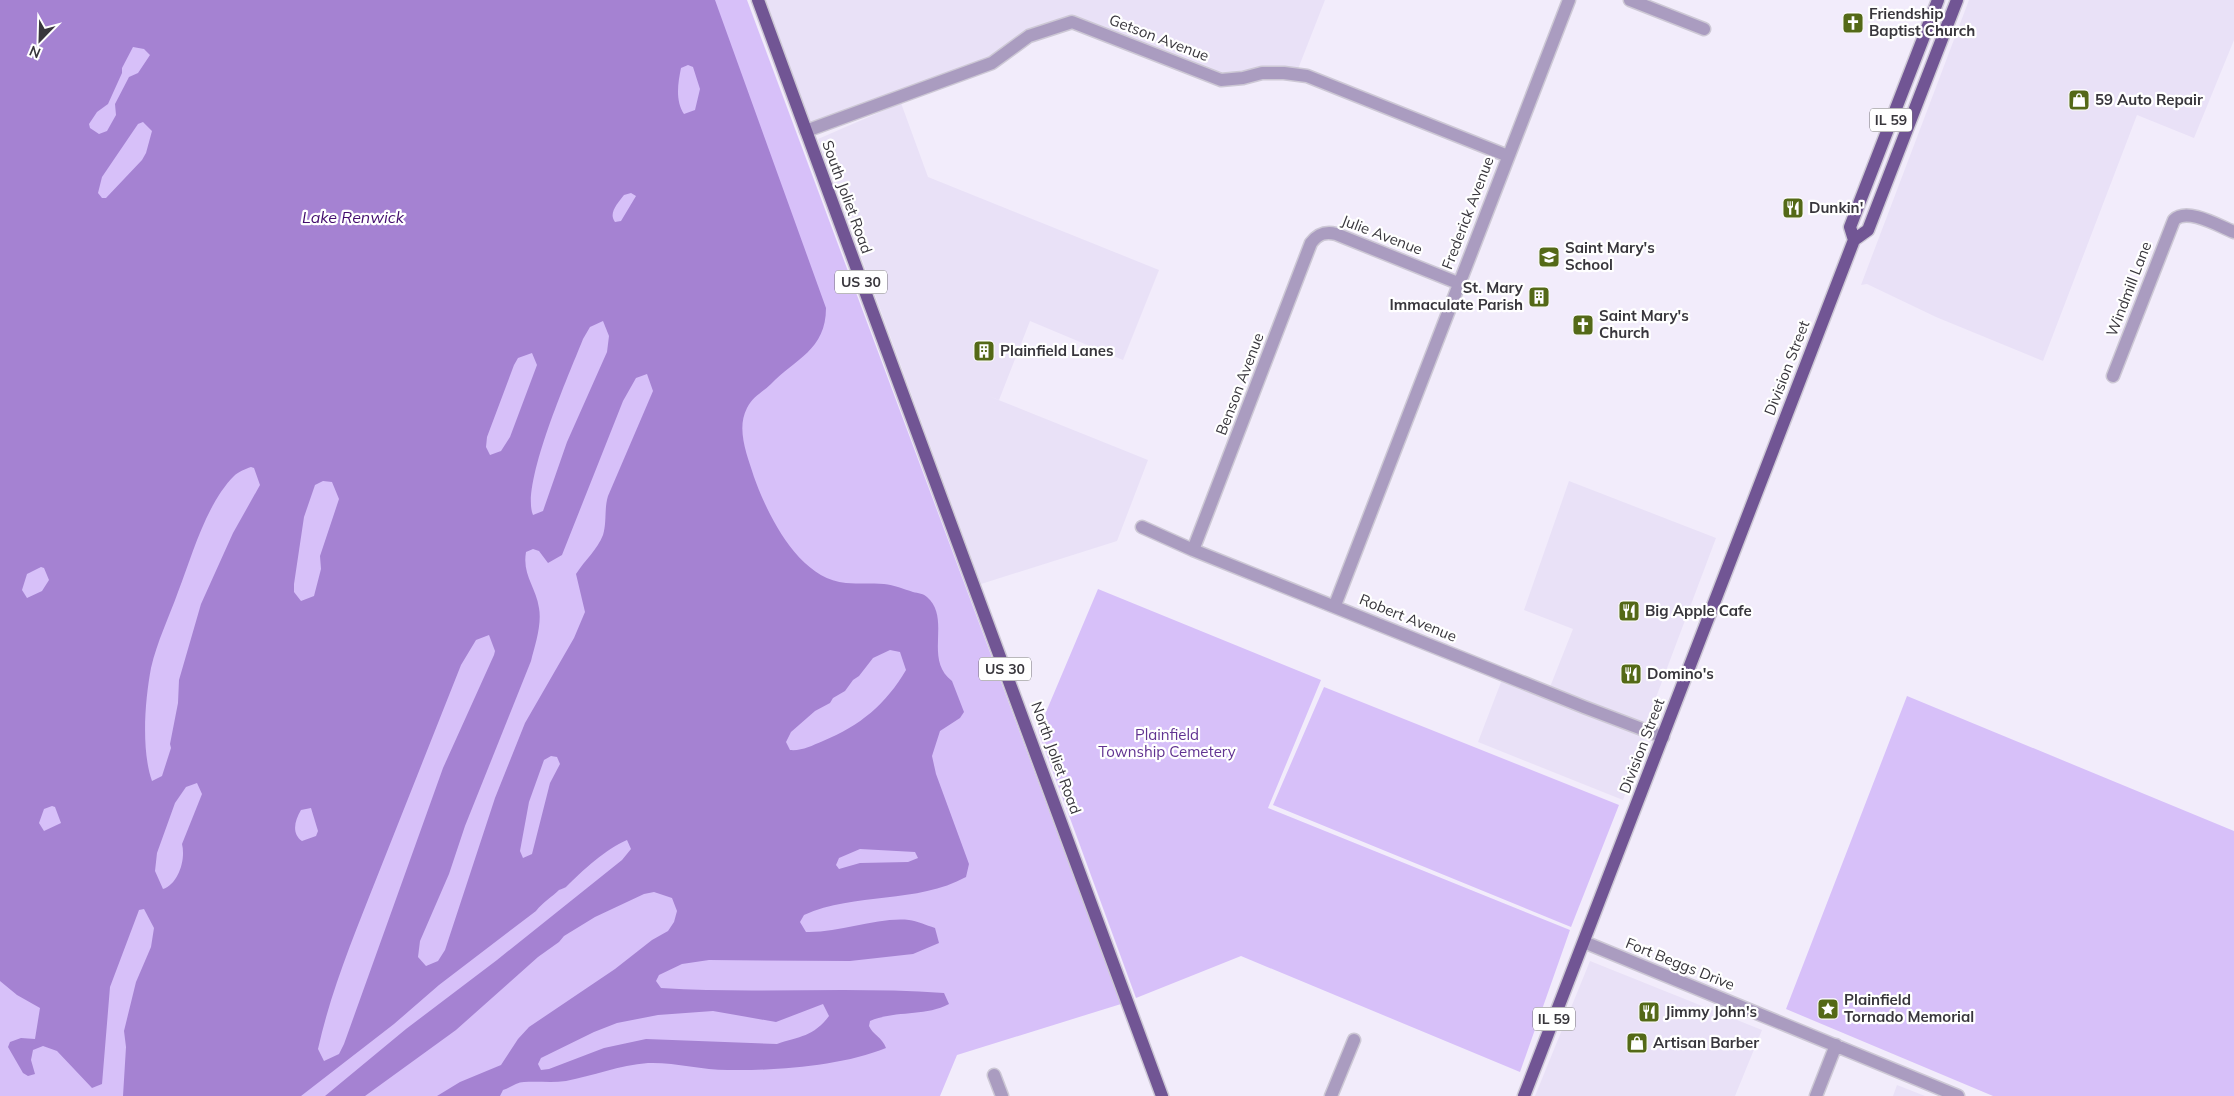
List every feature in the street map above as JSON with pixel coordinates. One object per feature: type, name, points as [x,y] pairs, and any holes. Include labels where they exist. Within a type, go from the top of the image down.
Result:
[{"type":"main road","name":"South Joliet Road","points":[[758,0],[907,404]]},
{"type":"main road","name":"Division Street","points":[[1854,240],[1850,227],[1938,0]]},
{"type":"main road","name":"Division Street","points":[[1524,1096],[1854,240],[1868,230],[1956,0]]},
{"type":"main road","name":"North Joliet Road","points":[[907,404],[1123,985],[1162,1096]]},
{"type":"street","name":"Frederick Avenue","points":[[1335,605],[1569,0]]},
{"type":"street","points":[[1630,0],[1704,29]]},
{"type":"street","name":"Getson Avenue","points":[[806,131],[992,63],[1029,36],[1072,22],[1221,80],[1243,78],[1262,73],[1307,76],[1508,156]]},
{"type":"street","name":"Windmill Lane","points":[[2113,376],[2170,227],[2178,216],[2184,214],[2192,216],[2234,232]]},
{"type":"street","name":"Julie Avenue","points":[[1322,233],[1336,234],[1458,283]]},
{"type":"street","name":"Benson Avenue","points":[[1193,550],[1311,243],[1322,233]]},
{"type":"street","name":"Robert Avenue","points":[[1142,527],[1193,550],[1663,737]]},
{"type":"street","name":"Fort Beggs Drive","points":[[1584,942],[1958,1096]]},
{"type":"street","points":[[1331,1096],[1354,1040]]},
{"type":"street","points":[[1816,1096],[1836,1045]]},
{"type":"street","points":[[994,1075],[1002,1096]]},
{"type":"shaded area","points":[[765,0],[1325,0],[1298,69],[1220,76],[1065,18],[996,55],[810,124]]},
{"type":"shaded area","points":[[1969,0],[2234,0],[2234,40],[2194,138],[2137,115],[2043,361],[1936,317],[1867,284],[1861,285]]},
{"type":"shaded area","points":[[901,103],[928,177],[1159,270],[1123,360],[1030,321],[999,400],[986,395],[1148,460],[1117,541],[981,584],[818,139]]},
{"type":"shaded area","points":[[1569,481],[1716,538],[1646,724],[1550,687],[1573,629],[1524,610]]},
{"type":"shaded area","points":[[1503,677],[1646,735],[1623,800],[1478,742]]},
{"type":"shaded area","points":[[1590,961],[1762,1030],[1735,1096],[1535,1096]]},
{"type":"shaded area","points":[[1897,1085],[1925,1096],[1893,1096]]},
{"type":"green space","name":"Lake Renwick","points":[[0,0],[747,0],[1121,1004],[957,1055],[940,1096],[0,1096]]},
{"type":"green space","name":"Plainfield Township Cemetery","points":[[1098,589],[1321,680],[1268,808],[1570,930],[1520,1072],[1241,956],[1136,998],[1038,731]]},
{"type":"green space","points":[[1324,687],[1619,805],[1571,927],[1273,805]]},
{"type":"green space","points":[[1907,696],[2234,831],[2234,1096],[1993,1096],[1786,1009]]},
{"type":"water","name":"Lake Renwick","points":[[0,0],[715,0],[826,308],[825,322],[815,344],[749,404],[742,425],[748,460],[760,493],[777,527],[800,558],[814,570],[829,579],[846,583],[899,587],[924,595],[934,606],[938,627],[939,662],[944,672],[952,681],[964,712],[960,718],[940,731],[932,756],[936,774],[969,864],[966,877],[947,885],[907,895],[844,903],[824,908],[804,915],[800,922],[806,932],[819,932],[897,920],[912,921],[935,928],[939,943],[913,954],[850,961],[709,960],[682,964],[659,975],[656,981],[661,988],[696,990],[873,990],[944,993],[949,1004],[930,1011],[890,1016],[870,1021],[869,1026],[886,1048],[829,1063],[787,1068],[718,1070],[648,1063],[627,1066],[566,1081],[521,1082],[503,1090],[500,1096],[437,1096],[460,1082],[501,1065],[518,1039],[529,1027],[615,969],[652,940],[668,931],[674,922],[677,911],[672,898],[654,892],[644,894],[595,917],[564,936],[456,1030],[365,1096],[325,1096],[406,1029],[497,960],[622,860],[631,849],[627,840],[611,848],[595,860],[566,887],[559,890],[536,911],[439,985],[394,1024],[301,1096],[123,1096],[126,1047],[124,1031],[136,982],[151,947],[154,928],[144,909],[139,910],[110,987],[102,1084],[92,1088],[57,1051],[43,1046],[33,1050],[31,1060],[35,1074],[28,1076],[23,1073],[8,1047],[10,1042],[21,1038],[35,1039],[40,1008],[17,995],[0,981]],"holes":[[[133,47],[144,49],[150,55],[138,73],[129,77],[115,104],[116,115],[107,131],[99,134],[90,128],[89,124],[97,112],[108,104],[122,73],[122,68]],[[688,65],[693,67],[700,89],[695,110],[684,114],[678,97],[681,68]],[[143,122],[152,131],[142,160],[106,198],[102,198],[98,193],[102,177],[138,124]],[[631,193],[636,196],[621,221],[615,222],[613,219],[615,208],[624,195]],[[603,321],[609,336],[607,352],[567,442],[543,511],[533,515],[531,500],[534,479],[548,428],[583,339],[590,327]],[[532,353],[537,365],[510,437],[501,451],[490,455],[486,447],[487,437],[514,365],[518,358]],[[647,374],[653,391],[608,496],[603,535],[598,545],[576,574],[585,612],[574,638],[525,723],[495,798],[445,950],[438,961],[426,966],[418,957],[420,941],[449,874],[465,826],[531,661],[536,642],[540,615],[526,568],[526,552],[533,549],[539,551],[548,563],[562,555],[623,401],[636,378]],[[251,467],[254,468],[260,485],[233,533],[201,604],[179,680],[178,703],[170,744],[171,748],[162,776],[152,781],[146,755],[145,740],[147,695],[151,668],[194,547],[215,501],[234,476]],[[323,481],[332,482],[339,499],[320,556],[321,569],[314,596],[301,601],[294,592],[304,517],[315,485]],[[41,567],[44,568],[49,580],[42,591],[27,598],[22,590],[27,574]],[[489,635],[495,651],[494,655],[443,768],[344,1044],[339,1054],[324,1061],[318,1049],[323,1027],[360,919],[461,665],[476,640]],[[890,650],[900,652],[906,670],[890,693],[871,713],[836,735],[806,748],[790,750],[786,742],[791,732],[815,711],[830,703],[833,698],[845,691],[853,680],[859,676],[873,658]],[[551,756],[557,757],[560,764],[550,783],[532,854],[523,858],[520,851],[529,802],[544,760]],[[197,783],[202,794],[182,844],[183,857],[180,871],[173,882],[163,889],[155,871],[157,853],[175,803],[186,787]],[[52,806],[55,807],[61,823],[44,831],[39,823],[44,809]],[[311,808],[318,831],[316,836],[302,841],[295,830],[297,818],[301,810]],[[860,849],[915,852],[918,858],[908,862],[860,863],[839,869],[836,865],[839,858]],[[823,1004],[829,1016],[812,1032],[777,1044],[646,1039],[604,1048],[549,1069],[541,1070],[538,1064],[541,1058],[617,1023],[658,1015],[713,1011],[776,1022]]]},
{"type":"place","name":"Friendship Baptist Church","points":[[1853,23]]},
{"type":"place","name":"59 Auto Repair","points":[[2079,100]]},
{"type":"place","name":"Dunkin'","points":[[1793,208]]},
{"type":"place","name":"Saint Mary's School","points":[[1549,257]]},
{"type":"place","name":"St. Mary Immaculate Parish","points":[[1539,297]]},
{"type":"place","name":"Saint Mary's Church","points":[[1583,325]]},
{"type":"place","name":"Plainfield Lanes","points":[[984,351]]},
{"type":"place","name":"Big Apple Cafe","points":[[1629,611]]},
{"type":"place","name":"Domino's","points":[[1631,674]]},
{"type":"place","name":"Plainfield Tornado Memorial","points":[[1828,1009]]},
{"type":"place","name":"Jimmy John's","points":[[1649,1012]]},
{"type":"place","name":"Artisan Barber","points":[[1637,1043]]}]
